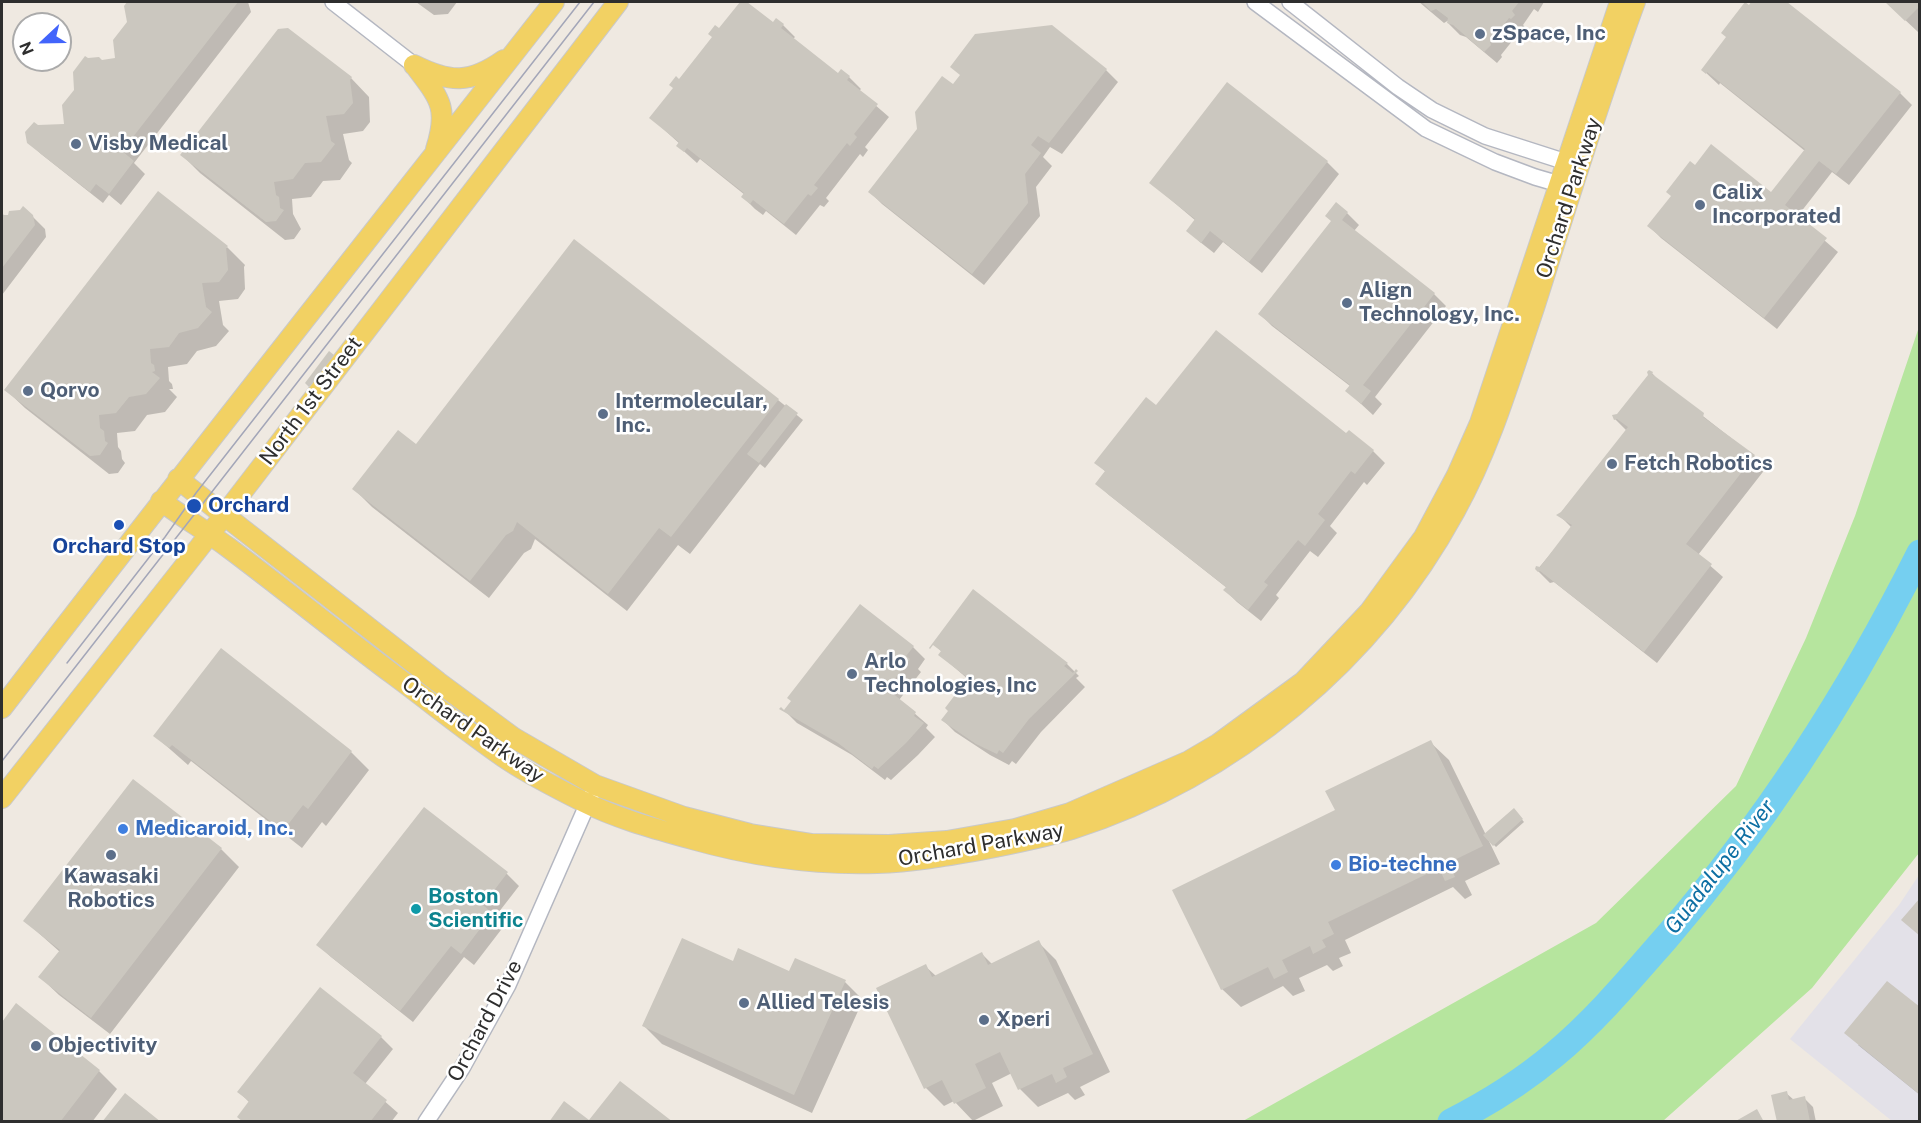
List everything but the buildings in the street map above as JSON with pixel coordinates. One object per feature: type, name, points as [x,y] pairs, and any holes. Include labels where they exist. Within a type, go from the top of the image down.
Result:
[{"type":"main road","points":[[2,708],[178,479],[554,2]]},
{"type":"main road","name":"North 1st Street","points":[[2,798],[209,535],[618,2]]},
{"type":"main road","name":"Orchard Parkway","points":[[161,501],[513,764],[588,805],[652,828],[748,843],[813,861],[878,863],[942,849],[1021,842],[1072,821],[1140,802],[1203,770],[1259,734],[1306,687],[1348,658],[1382,619],[1430,541],[1461,465],[1506,369],[1620,2]]},
{"type":"main road","name":"Orchard Parkway","points":[[1567,174],[1635,2]]},
{"type":"main road","points":[[414,65],[434,75],[452,80],[467,79],[497,65],[513,54]]},
{"type":"main road","points":[[414,65],[440,100],[443,113],[441,132],[433,158]]},
{"type":"main road","name":"Orchard Parkway","points":[[178,479],[513,738],[595,785],[748,843]]},
{"type":"main road","points":[[327,625],[342,607]]},
{"type":"main road","points":[[426,699],[438,682]]},
{"type":"street","points":[[333,2],[414,65]]},
{"type":"street","points":[[1255,2],[1426,129],[1495,162],[1535,177],[1567,174]]},
{"type":"street","points":[[1290,2],[1398,87],[1432,110],[1567,174]]},
{"type":"street","points":[[1426,129],[1432,110]]},
{"type":"street","name":"Orchard Drive","points":[[426,1122],[462,1068],[508,984],[595,785]]},
{"type":"shaded area","points":[[1919,875],[1919,1121],[1892,1121],[1790,1039],[1899,905]]},
{"type":"green space","points":[[1919,327],[1919,853],[1812,988],[1663,1121],[1243,1121],[1596,923],[1736,786],[1806,638],[1855,516]]},
{"type":"waterway","name":"Guadalupe River","points":[[1451,1122],[1517,1083],[1569,1042],[1626,984],[1703,894],[1773,801],[1836,705],[1920,553]]},
{"type":"tram line","points":[[67,663],[165,537],[196,493],[580,2]]},
{"type":"tram line","points":[[2,761],[594,2]]},
{"type":"place","name":"zSpace, Inc","points":[[1480,34]]},
{"type":"place","name":"Visby Medical","points":[[76,144]]},
{"type":"place","name":"Calix Incorporated","points":[[1700,205]]},
{"type":"place","name":"Align Technology, Inc.","points":[[1347,303]]},
{"type":"place","name":"Qorvo","points":[[28,391]]},
{"type":"place","name":"Intermolecular, Inc.","points":[[603,414]]},
{"type":"place","name":"Fetch Robotics","points":[[1612,464]]},
{"type":"place","name":"Orchard","points":[[194,506]]},
{"type":"place","name":"Orchard Stop","points":[[119,525]]},
{"type":"place","name":"Arlo Technologies, Inc","points":[[852,674]]},
{"type":"place","name":"Medicaroid, Inc.","points":[[123,829]]},
{"type":"place","name":"Kawasaki Robotics","points":[[111,855]]},
{"type":"place","name":"Bio-techne","points":[[1336,865]]},
{"type":"place","name":"Boston Scientific","points":[[416,909]]},
{"type":"place","name":"Allied Telesis","points":[[744,1003]]},
{"type":"place","name":"Xperi","points":[[984,1020]]},
{"type":"place","name":"Objectivity","points":[[36,1046]]}]
